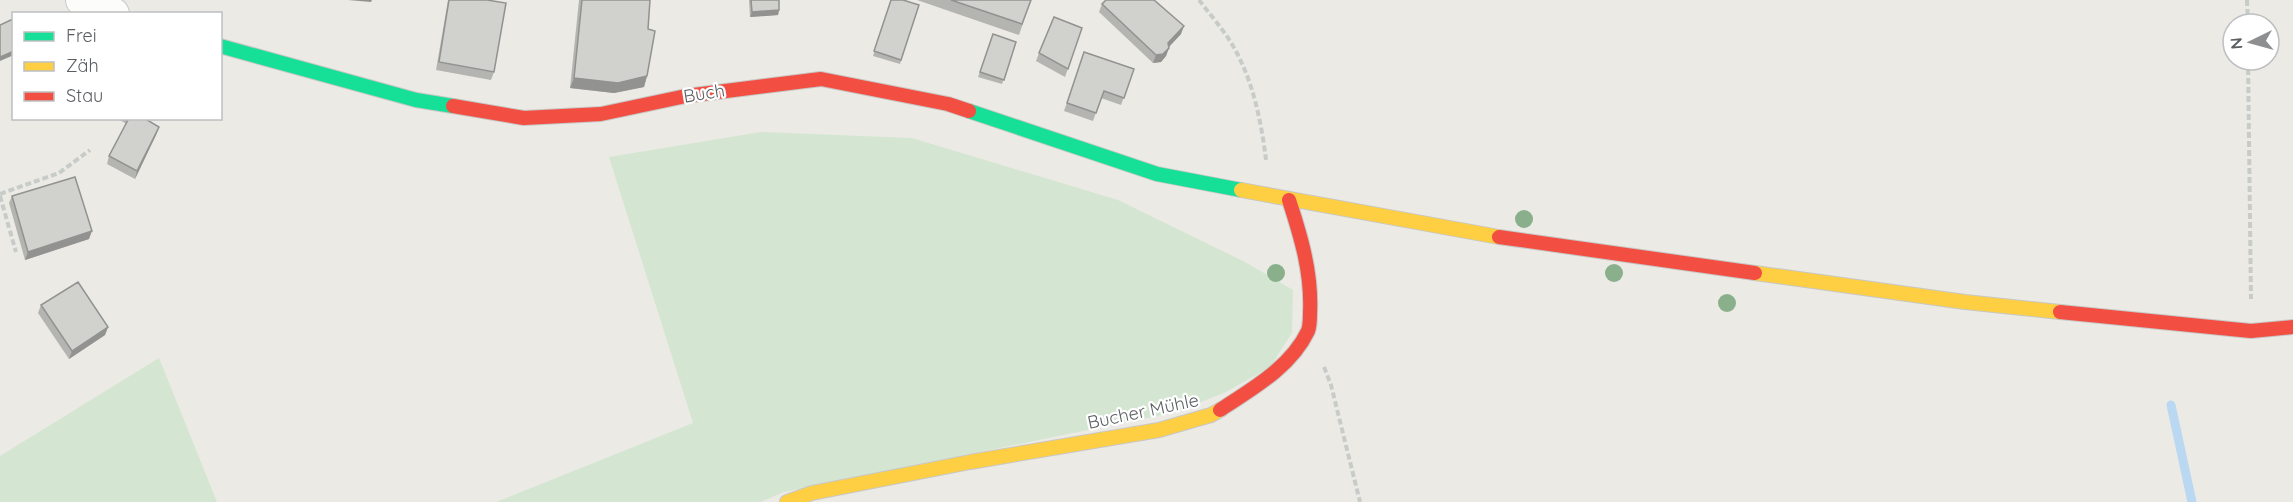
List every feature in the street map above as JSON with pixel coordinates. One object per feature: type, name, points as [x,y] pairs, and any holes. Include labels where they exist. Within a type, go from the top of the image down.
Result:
[{"type":"street","points":[[82,0],[109,12]]},
{"type":"street","name":"Buch","points":[[222,47],[416,100],[524,118],[600,114],[686,96],[762,84],[821,79],[948,104],[1157,174],[1263,193]]},
{"type":"street","points":[[1263,193],[1289,200],[1514,239],[1965,302],[2252,331],[2293,327]]},
{"type":"street","name":"Bucher Mühle","points":[[787,502],[812,493],[970,462],[1159,430],[1211,415],[1248,393],[1290,359],[1309,329],[1311,288],[1302,242],[1289,200]]},
{"type":"path","points":[[1199,0],[1230,41],[1248,79],[1259,113],[1266,159],[1263,193]]},
{"type":"path","points":[[2248,72],[2252,331]]},
{"type":"path","points":[[16,252],[0,195],[59,173],[90,150]]},
{"type":"path","points":[[1309,329],[1331,385],[1360,502]]},
{"type":"green space","points":[[761,132],[912,138],[1118,200],[1245,262],[1293,290],[1292,333],[1270,367],[1226,392],[1176,412],[784,492],[760,502],[496,502],[693,423],[609,157]]},
{"type":"green space","points":[[159,358],[217,502],[0,502],[0,456]]},
{"type":"building","points":[[449,0],[487,0],[506,3],[494,72],[439,62]]},
{"type":"building","points":[[582,0],[650,0],[648,29],[655,31],[647,76],[618,83],[574,78]]},
{"type":"building","points":[[751,0],[779,0],[779,10],[752,12]]},
{"type":"building","points":[[891,0],[903,0],[919,5],[901,60],[874,51]]},
{"type":"building","points":[[951,0],[1031,0],[1022,24]]},
{"type":"building","points":[[1106,0],[1154,0],[1184,26],[1168,43],[1169,48],[1163,54],[1156,55],[1102,4]]},
{"type":"building","points":[[1054,17],[1082,28],[1068,69],[1039,53]]},
{"type":"building","points":[[12,19],[12,52],[0,57],[0,25]]},
{"type":"building","points":[[993,34],[1016,42],[1004,80],[980,72]]},
{"type":"building","points":[[1084,52],[1134,69],[1124,98],[1104,91],[1096,113],[1067,103]]},
{"type":"building","points":[[128,120],[147,120],[159,127],[137,171],[109,156]]},
{"type":"building","points":[[75,177],[92,231],[28,252],[12,196]]},
{"type":"building","points":[[78,282],[108,327],[72,351],[41,305]]},
{"type":"waterway","points":[[2171,405],[2192,502]]},
{"type":"traffic: fast","points":[[222,47],[416,100],[453,106]]},
{"type":"traffic: fast","points":[[969,111],[1157,174],[1241,190]]},
{"type":"traffic: slow","points":[[1241,190],[1499,237]]},
{"type":"traffic: slow","points":[[1755,273],[1965,302],[2060,312]]},
{"type":"traffic: slow","points":[[787,502],[812,493],[970,462],[1159,430],[1211,415],[1220,410]]},
{"type":"traffic: jam","points":[[453,106],[524,118],[601,114],[686,96],[821,79],[948,104],[969,111]]},
{"type":"traffic: jam","points":[[1220,410],[1270,376],[1292,356],[1309,329],[1310,298],[1307,269],[1289,200]]},
{"type":"traffic: jam","points":[[1499,237],[1755,273]]},
{"type":"traffic: jam","points":[[2060,312],[2251,331],[2293,327]]}]
